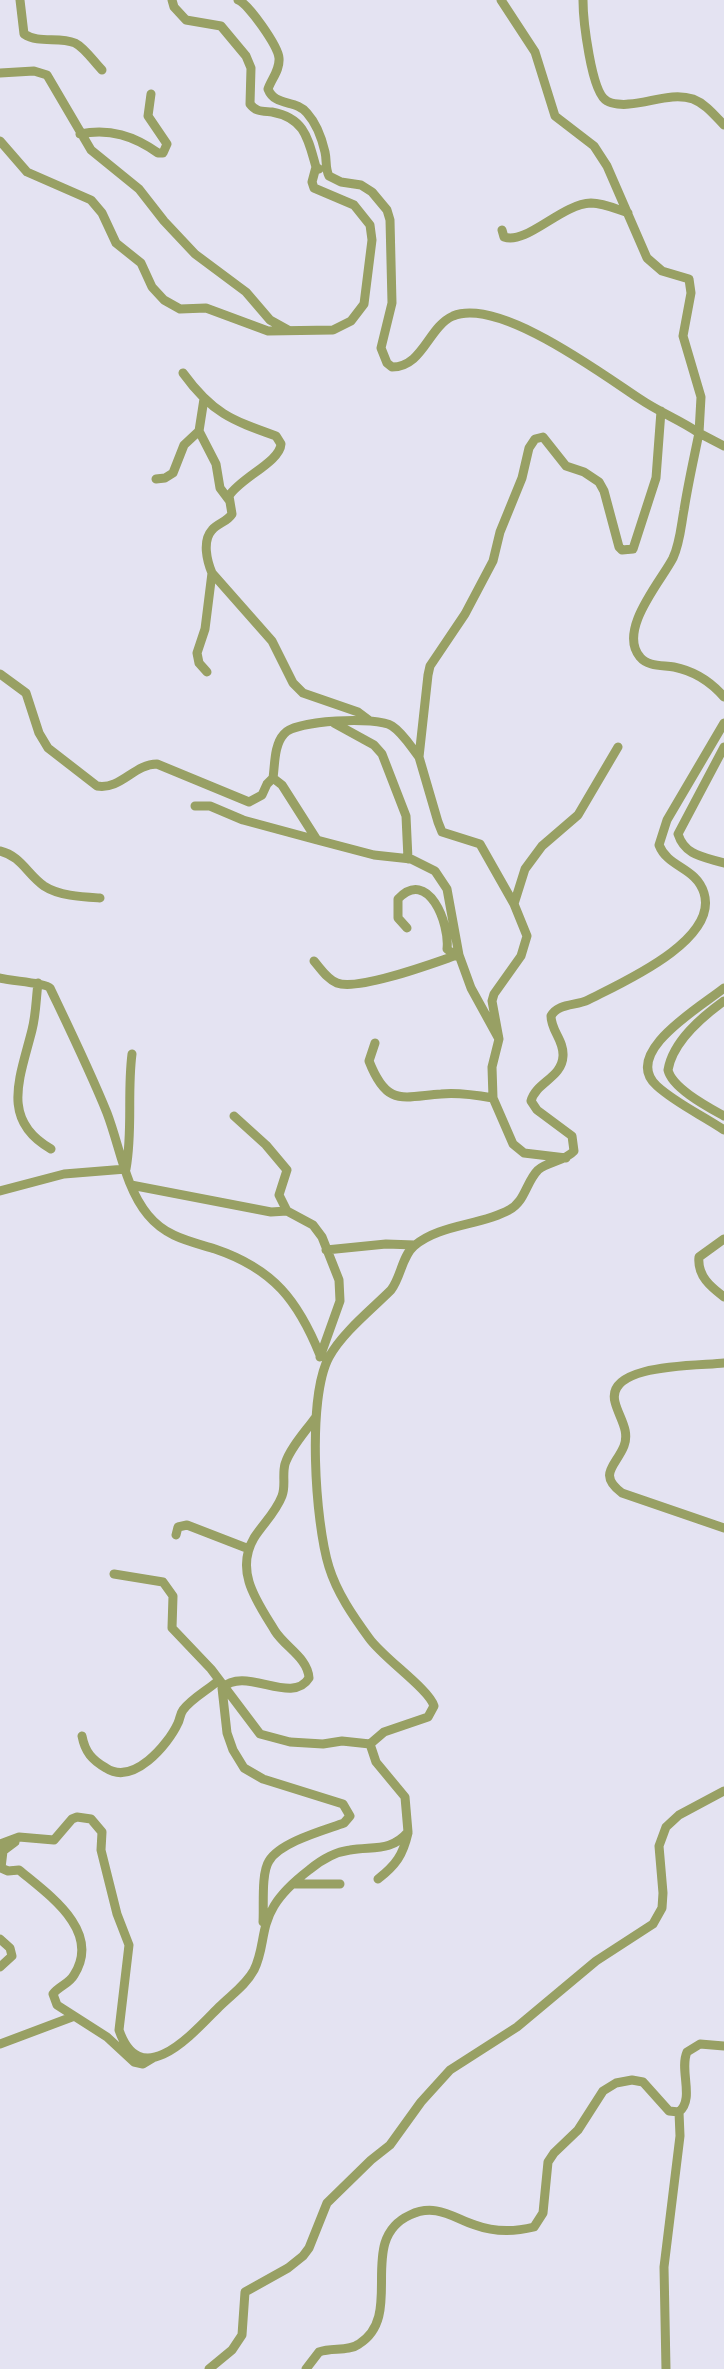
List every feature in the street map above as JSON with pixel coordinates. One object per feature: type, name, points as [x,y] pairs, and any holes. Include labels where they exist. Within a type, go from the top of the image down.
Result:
[{"type":"street","points":[[20,0],[24,34],[33,39],[72,41],[78,44],[102,70]]},
{"type":"street","points":[[0,141],[27,172],[91,200],[102,213],[116,243],[141,264],[157,294],[172,306],[180,309],[206,308],[268,331],[293,333],[343,327],[360,312],[364,304],[372,240],[370,225],[354,205],[314,189],[312,182],[316,167],[309,138],[299,123],[281,114],[257,111],[250,104],[250,62],[229,33],[216,24],[186,20],[174,7],[172,0]]},
{"type":"street","points":[[238,0],[247,6],[277,49],[279,58],[275,77],[268,89],[270,94],[281,102],[302,107],[309,114],[323,145],[327,170],[334,178],[361,185],[372,192],[387,210],[390,220],[392,303],[381,348],[387,363],[392,367],[406,364],[414,358],[440,326],[454,316],[480,313],[501,318],[602,371],[661,411],[724,447]]},
{"type":"street","points":[[501,0],[535,52],[555,116],[594,146],[607,166],[647,258],[662,271],[689,279],[691,284],[683,336],[701,397],[699,433],[678,546],[669,565],[646,597],[636,623],[636,647],[644,661],[695,674],[709,682],[724,697]]},
{"type":"street","points":[[583,0],[589,50],[600,94],[606,101],[626,105],[670,97],[686,98],[705,106],[724,125]]},
{"type":"street","points":[[0,73],[34,70],[47,75],[80,134],[99,159],[139,189],[164,221],[195,254],[246,292],[270,320],[293,333]]},
{"type":"street","points":[[80,134],[94,131],[123,135],[140,141],[158,153],[163,153],[167,144],[148,116],[151,94]]},
{"type":"street","points":[[316,167],[327,170]]},
{"type":"street","points":[[502,230],[504,237],[516,238],[564,210],[588,203],[601,204],[628,213]]},
{"type":"street","points":[[183,373],[204,399],[243,425],[276,436],[281,444],[281,449],[274,458],[235,487],[229,500]]},
{"type":"street","points":[[204,399],[199,431],[216,464],[220,489],[229,500],[232,514],[212,530],[207,540],[207,562],[212,573],[272,641],[293,683],[303,693],[358,712],[370,721]]},
{"type":"street","points":[[566,1158],[531,1154],[518,1150],[493,1098],[492,1067],[499,1039],[493,1008],[494,994],[521,956],[527,942],[526,930],[480,844],[442,832],[419,757],[422,715],[430,666],[465,614],[493,561],[500,532],[522,478],[532,443],[539,437],[543,437],[566,466],[584,472],[599,482],[604,491],[619,547],[622,550],[633,549],[656,478],[661,411]]},
{"type":"street","points":[[156,478],[165,478],[172,473],[184,445],[199,431]]},
{"type":"street","points":[[207,672],[199,663],[197,653],[205,629],[212,573]]},
{"type":"street","points":[[0,674],[26,693],[41,738],[48,748],[97,786],[112,786],[142,766],[157,764],[249,802],[262,795],[273,778],[278,746],[283,734],[292,727],[334,723],[370,721],[390,724],[419,757]]},
{"type":"street","points":[[334,723],[374,745],[382,754],[406,816],[408,859]]},
{"type":"street","points":[[114,1574],[163,1582],[173,1596],[172,1628],[222,1682],[254,1729],[268,1738],[313,1743],[342,1741],[370,1744],[384,1732],[428,1717],[434,1706],[427,1692],[406,1676],[373,1643],[347,1607],[333,1579],[323,1545],[315,1418],[323,1370],[335,1348],[391,1290],[407,1256],[416,1245],[444,1232],[508,1210],[520,1202],[540,1168],[566,1158],[574,1151],[572,1136],[537,1110],[531,1101],[562,1064],[562,1042],[551,1022],[551,1016],[558,1008],[583,1002],[637,976],[678,946],[699,922],[705,902],[701,886],[688,869],[669,861],[658,845],[667,820],[724,723]]},
{"type":"street","points":[[514,904],[525,869],[542,846],[578,814],[618,747]]},
{"type":"street","points":[[724,747],[678,834],[691,854],[724,863]]},
{"type":"street","points":[[273,778],[282,785],[317,840]]},
{"type":"street","points":[[195,806],[210,806],[243,820],[374,855],[424,863],[442,880],[450,900],[456,956],[499,1039]]},
{"type":"street","points":[[0,851],[12,854],[44,886],[55,891],[100,898]]},
{"type":"street","points":[[407,928],[398,918],[398,899],[410,891],[421,891],[440,907],[447,949],[456,956]]},
{"type":"street","points":[[314,961],[325,975],[342,984],[402,974],[456,956]]},
{"type":"street","points":[[0,978],[26,984],[47,985],[99,1094],[136,1199],[159,1227],[172,1236],[245,1262],[277,1283],[293,1300],[305,1320],[320,1355],[323,1370]]},
{"type":"street","points":[[38,983],[32,1033],[13,1090],[12,1101],[20,1125],[28,1136],[51,1149]]},
{"type":"street","points":[[724,988],[665,1035],[651,1050],[647,1064],[655,1084],[724,1130]]},
{"type":"street","points":[[724,1001],[704,1016],[681,1043],[668,1070],[673,1081],[724,1116]]},
{"type":"street","points":[[375,1043],[369,1061],[378,1078],[393,1095],[415,1099],[454,1093],[493,1098]]},
{"type":"street","points":[[126,1170],[130,1141],[128,1092],[132,1054]]},
{"type":"street","points":[[234,1116],[266,1145],[287,1170],[279,1195],[287,1211]]},
{"type":"street","points":[[0,1191],[27,1186],[64,1174],[126,1170]]},
{"type":"street","points":[[131,1185],[271,1212],[287,1211],[314,1226],[322,1237],[340,1292],[336,1312],[320,1355]]},
{"type":"street","points":[[724,1239],[699,1257],[698,1265],[706,1283],[724,1298]]},
{"type":"street","points":[[326,1250],[386,1244],[416,1245]]},
{"type":"street","points":[[724,1363],[649,1371],[621,1381],[614,1391],[614,1398],[625,1428],[626,1440],[609,1470],[609,1477],[622,1493],[724,1528]]},
{"type":"street","points":[[82,1736],[85,1749],[94,1760],[110,1771],[123,1773],[155,1755],[178,1724],[183,1710],[222,1682],[259,1682],[294,1689],[304,1685],[309,1678],[305,1663],[278,1636],[254,1598],[247,1576],[249,1549],[281,1498],[285,1462],[315,1418]]},
{"type":"street","points":[[176,1535],[178,1527],[187,1526],[249,1549]]},
{"type":"street","points":[[32,1840],[6,1846],[0,1857],[1,1868],[8,1871],[19,1870],[78,1927],[82,1953],[76,1973],[53,1994],[57,2005],[72,2017],[107,2037],[134,2062],[143,2064],[166,2054],[248,1980],[260,1955],[266,1869],[269,1861],[284,1848],[344,1823],[350,1816],[343,1804],[263,1779],[244,1768],[233,1750],[227,1733],[222,1702],[222,1682]]},
{"type":"street","points":[[370,1744],[376,1762],[405,1797],[408,1832],[399,1861],[378,1879]]},
{"type":"street","points":[[209,2369],[232,2350],[242,2335],[244,2292],[288,2268],[303,2256],[309,2248],[327,2203],[365,2165],[390,2145],[421,2102],[450,2070],[517,2027],[596,1961],[653,1924],[662,1908],[663,1893],[658,1845],[666,1827],[679,1815],[724,1791]]},
{"type":"street","points":[[0,1844],[14,1837],[54,1840],[67,1824],[77,1817],[91,1820],[102,1832],[101,1850],[117,1914],[129,1945],[119,2030],[136,2054],[153,2058]]},
{"type":"street","points":[[263,1928],[276,1903],[293,1884],[330,1855],[348,1850],[388,1847],[397,1844],[408,1832]]},
{"type":"street","points":[[293,1884],[340,1884]]},
{"type":"street","points":[[0,1938],[10,1948],[12,1956],[0,1967]]},
{"type":"street","points":[[2,2040],[52,2026],[72,2017]]},
{"type":"street","points":[[666,2369],[664,2267],[680,2136],[679,2112],[686,2099],[683,2069],[687,2052],[700,2044],[724,2046]]},
{"type":"street","points":[[306,2369],[319,2352],[359,2345],[371,2331],[380,2304],[383,2244],[401,2220],[423,2210],[439,2210],[474,2225],[496,2231],[534,2227],[543,2213],[548,2162],[578,2130],[603,2091],[616,2083],[632,2080],[643,2082],[669,2111],[679,2112]]}]
